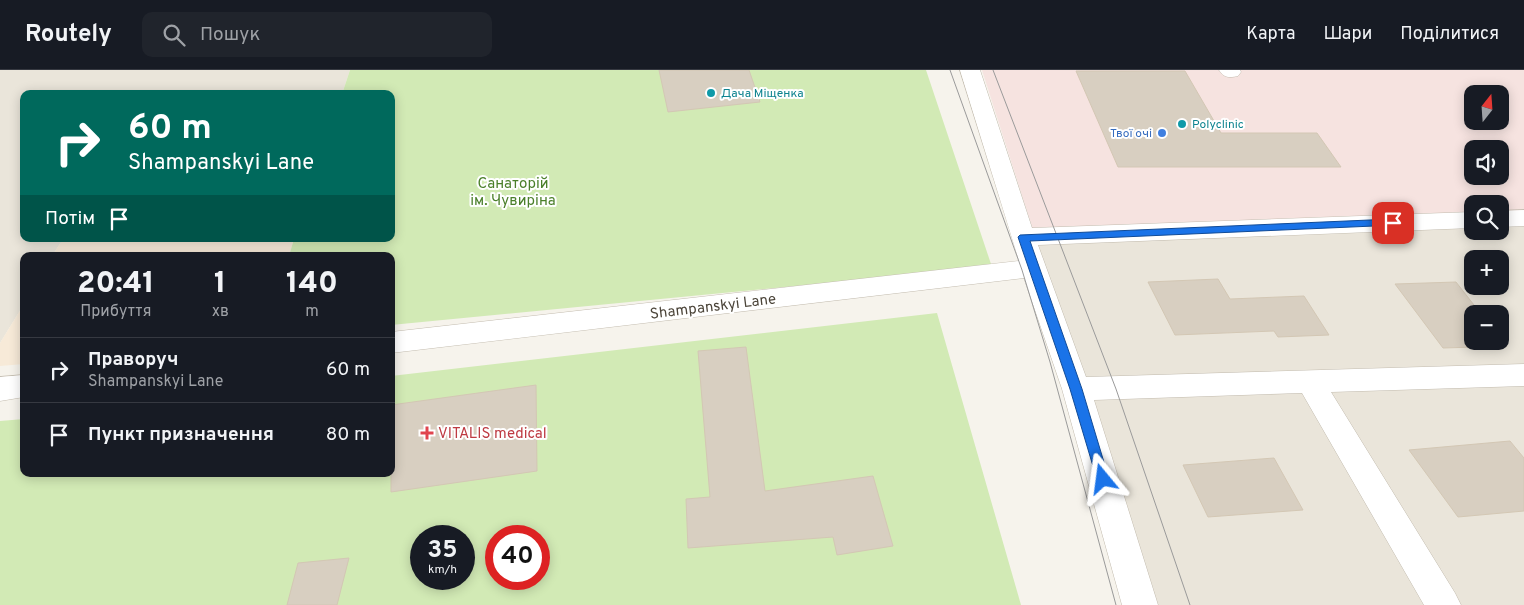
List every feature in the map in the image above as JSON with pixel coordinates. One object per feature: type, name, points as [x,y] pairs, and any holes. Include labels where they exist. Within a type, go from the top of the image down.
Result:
[{"type":"street","points":[[970,70],[1034,268],[1076,389],[1140,605]]},
{"type":"street","points":[[1509,219],[1524,218]]},
{"type":"street","points":[[1024,237],[1464,220]]},
{"type":"street","name":"Shampanskyi Lane","points":[[395,343],[1034,268]]},
{"type":"street","points":[[1076,389],[1524,375]]},
{"type":"street","points":[[1310,382],[1443,605]]},
{"type":"street","points":[[0,388],[20,386]]},
{"type":"shaded area","points":[[0,70],[350,70],[343,90],[20,90],[20,242],[61,242],[55,252],[20,252],[20,310],[0,343]]},
{"type":"shaded area","points":[[982,70],[1524,70],[1524,213],[1509,214],[1509,195],[1464,195],[1464,215],[1033,230]]},
{"type":"shaded area","points":[[1509,224],[1524,224],[1524,605],[1137,605],[1028,240],[1464,225],[1464,240],[1509,240]]},
{"type":"shaded area","points":[[61,242],[293,242],[290,252],[55,252]]},
{"type":"shaded area","points":[[20,310],[20,364],[0,366],[0,343]]},
{"type":"green space","name":"Санаторій ім. Чувиріна","points":[[350,70],[926,70],[992,267],[395,325],[395,252],[290,252],[293,242],[395,242],[395,90],[343,90]]},
{"type":"green space","points":[[937,313],[1021,605],[0,605],[0,421],[20,419],[20,477],[395,477],[395,376]]},
{"type":"building","name":"Дача Міщенка","points":[[659,70],[749,70],[760,102],[668,112]]},
{"type":"building","name":"Polyclinic","points":[[1076,71],[1185,71],[1221,133],[1317,133],[1341,167],[1118,167]]},
{"type":"building","points":[[1218,279],[1230,299],[1304,296],[1329,335],[1278,337],[1274,331],[1175,335],[1148,282]]},
{"type":"building","points":[[1456,282],[1464,295],[1466,295],[1474,305],[1464,305],[1464,347],[1443,348],[1395,284]]},
{"type":"building","points":[[746,347],[765,491],[873,476],[893,546],[837,555],[833,537],[688,548],[686,499],[710,497],[698,351]]},
{"type":"building","points":[[536,385],[537,471],[391,492],[391,477],[395,477],[395,404]]},
{"type":"building","points":[[1510,441],[1524,458],[1524,511],[1458,517],[1409,450]]},
{"type":"building","points":[[1274,458],[1303,510],[1208,517],[1183,465]]},
{"type":"building","points":[[349,558],[337,605],[287,605],[298,563]]},
{"type":"tram line","points":[[950,70],[1022,270],[1050,362],[1116,605]]},
{"type":"tram line","points":[[993,70],[1116,389],[1190,605]]},
{"type":"place","name":"Дача Міщенка","points":[[711,93]]},
{"type":"place","name":"Polyclinic","points":[[1182,124]]},
{"type":"place","name":"Твої очі","points":[[1162,133]]},
{"type":"place","name":"VITALIS medical","points":[[427,433]]},
{"type":"route","points":[[1103,479],[1076,389],[1024,237],[1393,223]]}]
